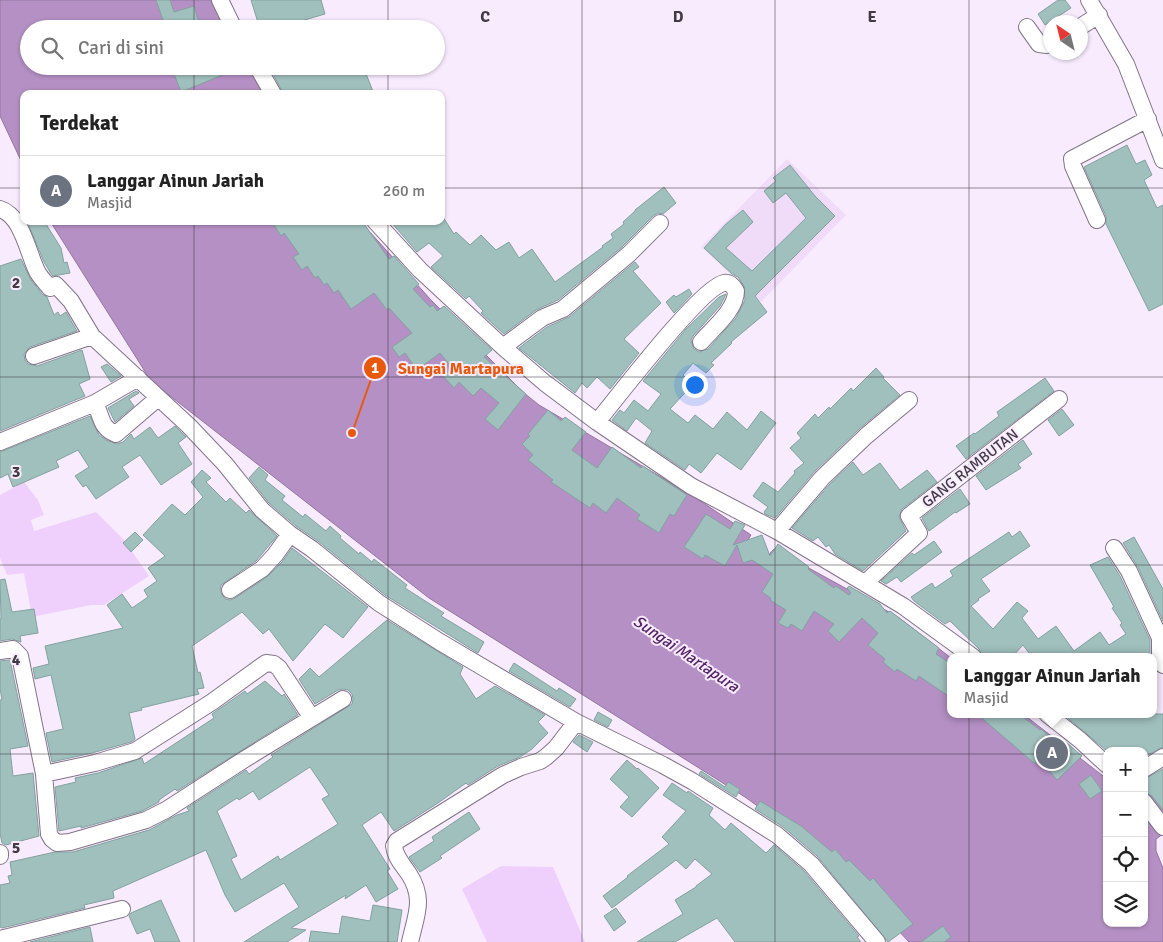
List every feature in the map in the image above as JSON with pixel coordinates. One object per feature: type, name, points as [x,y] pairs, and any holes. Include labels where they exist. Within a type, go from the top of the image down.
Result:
[{"type":"street","points":[[220,0],[230,20]]},
{"type":"street","points":[[1089,0],[1126,64],[1163,160]]},
{"type":"street","points":[[1088,22],[1098,15]]},
{"type":"street","points":[[1027,26],[1039,44],[1043,45]]},
{"type":"street","points":[[262,75],[271,90]]},
{"type":"street","points":[[1097,220],[1073,166],[1072,159],[1148,119]]},
{"type":"street","points":[[0,210],[5,211],[11,216],[26,239],[39,275],[50,288],[56,285],[64,292],[92,336],[226,464],[262,510],[290,534],[379,603],[440,642],[576,722],[663,765],[777,835],[811,864],[877,942]]},
{"type":"street","points":[[503,347],[542,318],[563,309],[623,259],[660,223]]},
{"type":"street","points":[[379,225],[420,270],[503,347],[545,383],[597,422],[692,486],[778,531],[903,606],[968,653]]},
{"type":"street","points":[[597,422],[686,315],[716,288],[725,283],[729,284],[736,291],[734,301],[729,310],[701,342]]},
{"type":"street","points":[[34,356],[92,336]]},
{"type":"street","points":[[0,442],[95,403],[138,378]]},
{"type":"street","points":[[95,403],[101,413],[102,422],[108,431],[116,434],[158,398]]},
{"type":"street","name":"GANG RAMBUTAN","points":[[864,583],[919,533],[910,515],[1059,399]]},
{"type":"street","points":[[778,531],[822,478],[866,436],[909,400]]},
{"type":"street","points":[[230,590],[262,569],[275,556],[290,534]]},
{"type":"street","points":[[1114,548],[1128,571],[1160,638],[1160,660],[1163,666]]},
{"type":"street","points":[[0,651],[14,649],[20,656],[44,774],[49,834],[57,842],[70,842],[146,820],[166,810],[343,699]]},
{"type":"street","points":[[44,774],[95,763],[135,751],[212,702],[266,663],[274,664],[279,668],[312,718]]},
{"type":"street","points":[[1052,718],[1103,761]]},
{"type":"street","points":[[410,942],[418,904],[418,892],[396,854],[394,846],[397,841],[503,775],[540,761],[556,748],[576,722]]},
{"type":"street","points":[[1148,766],[1163,757]]},
{"type":"street","points":[[1148,807],[1163,826]]},
{"type":"street","points":[[0,938],[122,909]]},
{"type":"shaded area","points":[[787,159],[846,215],[761,302],[701,247]]},
{"type":"shaded area","points":[[24,482],[38,500],[44,515],[31,520],[34,531],[96,512],[124,540],[149,576],[104,605],[91,605],[32,617],[24,573],[7,575],[0,558],[0,495]]},
{"type":"shaded area","points":[[501,866],[553,867],[585,942],[487,942],[462,889]]},
{"type":"water","points":[[0,0],[211,0],[222,20],[20,20],[20,75],[253,75],[261,90],[20,90],[20,158],[0,116]]},
{"type":"water","points":[[53,225],[364,225],[431,300],[524,393],[539,405],[693,496],[751,535],[741,551],[760,564],[774,549],[898,617],[947,655],[947,718],[1028,718],[1103,776],[1103,927],[1148,927],[1148,784],[1163,775],[1163,834],[1156,839],[1156,851],[1163,868],[1163,942],[909,942],[834,861],[745,797],[429,598],[151,381]]},
{"type":"building","points":[[156,0],[170,0],[174,12],[194,6],[198,20],[163,20]]},
{"type":"building","points":[[251,0],[321,0],[325,14],[305,20],[257,20]]},
{"type":"building","points":[[1058,0],[1065,0],[1071,8],[1060,15],[1043,15],[1043,22],[1038,14]]},
{"type":"building","points":[[174,75],[222,75],[186,90],[180,90]]},
{"type":"building","points":[[274,75],[367,75],[372,90],[285,90],[281,90]]},
{"type":"building","points":[[1127,145],[1136,164],[1145,160],[1152,175],[1144,180],[1157,208],[1163,205],[1163,304],[1149,311],[1106,224],[1106,216],[1084,167]]},
{"type":"building","points":[[790,165],[815,196],[835,216],[755,296],[767,312],[731,342],[711,363],[714,365],[706,373],[693,363],[683,375],[693,384],[670,409],[688,423],[695,415],[713,429],[727,412],[747,430],[761,411],[776,423],[741,470],[717,453],[701,473],[689,464],[685,470],[645,443],[652,431],[636,418],[627,431],[612,420],[620,410],[624,413],[634,400],[648,411],[661,394],[643,381],[686,329],[719,297],[726,294],[720,306],[693,336],[691,340],[694,349],[699,352],[708,349],[736,318],[745,300],[744,286],[738,277],[732,274],[704,248],[726,224],[743,210],[753,222],[726,248],[752,271],[806,218],[786,193],[773,203],[764,191],[776,181],[773,178]]},
{"type":"building","points":[[664,187],[676,203],[663,214],[658,213],[653,216],[622,247],[558,300],[536,310],[504,334],[481,313],[483,311],[469,296],[466,299],[431,267],[443,256],[429,243],[417,252],[393,225],[445,225],[445,220],[454,234],[456,232],[470,245],[481,235],[496,250],[509,242],[519,258],[532,249],[555,282],[613,238],[611,234],[624,224],[623,222]]},
{"type":"building","points":[[29,225],[47,225],[61,248],[64,263],[67,262],[70,273],[53,276],[44,262]]},
{"type":"building","points":[[274,225],[365,225],[389,259],[394,256],[419,284],[413,289],[430,307],[433,305],[437,311],[444,306],[492,350],[484,357],[526,394],[498,430],[485,419],[499,403],[481,388],[473,396],[459,382],[454,388],[443,376],[452,368],[440,353],[417,370],[405,353],[399,357],[392,347],[412,333],[389,308],[387,310],[374,293],[351,309],[338,290],[334,293],[327,283],[324,285],[318,276],[315,278],[307,266],[302,270],[293,257],[299,254],[284,233],[281,236]]},
{"type":"building","points":[[21,259],[31,280],[42,294],[47,297],[54,315],[58,312],[60,316],[66,312],[77,331],[30,347],[24,354],[25,360],[28,364],[37,366],[82,350],[90,379],[79,384],[85,396],[0,431],[0,266]]},
{"type":"building","points":[[635,262],[639,267],[633,271],[661,303],[624,339],[639,353],[610,389],[597,377],[587,388],[582,383],[575,393],[519,348],[547,327],[569,317]]},
{"type":"building","points":[[689,289],[692,294],[674,313],[666,302],[674,295],[676,297]]},
{"type":"building","points":[[107,364],[121,376],[111,382],[101,367]]},
{"type":"building","points":[[876,368],[900,395],[859,429],[815,471],[775,518],[765,514],[764,512],[768,507],[753,496],[763,482],[778,492],[795,473],[794,471],[804,463],[790,448],[801,438],[797,433],[815,414],[818,418],[829,407],[830,409],[851,388],[853,391]]},
{"type":"building","points":[[1045,378],[1054,391],[966,459],[956,446],[999,416],[997,412]]},
{"type":"building","points":[[136,391],[139,393],[129,399],[134,406],[115,422],[108,408]]},
{"type":"building","points":[[1062,409],[1074,425],[1059,436],[1048,420]]},
{"type":"building","points":[[548,410],[561,421],[565,417],[586,432],[572,450],[597,468],[612,447],[641,468],[643,466],[687,495],[674,516],[670,514],[659,533],[637,519],[640,515],[617,498],[606,513],[593,503],[590,508],[551,482],[553,480],[528,460],[533,455],[522,444]]},
{"type":"building","points":[[90,416],[99,435],[117,444],[123,442],[131,434],[134,439],[150,427],[158,438],[175,426],[186,437],[178,443],[192,464],[161,485],[140,455],[122,467],[129,477],[96,499],[86,485],[83,487],[75,476],[89,467],[78,450],[56,461],[59,467],[13,487],[8,474],[0,478],[0,452]]},
{"type":"building","points":[[1023,440],[1032,454],[1018,464],[1021,468],[986,490],[976,476]]},
{"type":"building","points":[[853,462],[863,475],[880,463],[900,490],[927,470],[937,482],[902,509],[899,517],[906,531],[863,571],[835,554],[829,545],[826,547],[818,537],[813,541],[792,528],[829,485]]},
{"type":"building","points":[[259,467],[268,475],[265,480],[285,496],[282,500],[303,517],[305,514],[326,531],[330,526],[341,536],[340,538],[359,554],[360,552],[372,562],[374,559],[407,585],[405,588],[444,613],[441,616],[484,642],[478,653],[385,595],[318,541],[296,526],[269,503],[249,478]]},
{"type":"building","points":[[202,470],[211,478],[206,482],[226,502],[230,498],[246,513],[249,510],[277,536],[256,561],[221,585],[220,591],[225,599],[235,598],[267,577],[282,562],[292,548],[368,607],[343,638],[325,624],[293,661],[269,629],[263,634],[242,612],[192,646],[198,673],[200,672],[204,688],[197,689],[199,694],[141,708],[142,710],[129,713],[135,739],[131,742],[52,762],[46,733],[63,729],[51,675],[35,679],[33,668],[49,664],[45,646],[123,628],[107,605],[122,594],[132,608],[148,597],[144,590],[157,581],[148,568],[165,556],[143,535],[172,504],[185,515],[203,497],[191,482]]},
{"type":"building","points":[[960,489],[970,504],[955,512],[929,531],[922,518]]},
{"type":"building","points":[[706,514],[730,529],[735,521],[745,525],[733,545],[762,535],[770,556],[778,544],[834,588],[836,586],[849,595],[851,593],[847,588],[849,586],[880,604],[887,613],[890,611],[939,648],[936,654],[947,661],[947,695],[919,676],[916,681],[897,669],[895,672],[883,662],[885,659],[868,645],[878,633],[862,618],[839,642],[828,631],[834,624],[814,611],[802,631],[791,624],[788,628],[778,623],[786,610],[770,600],[771,598],[762,592],[773,574],[752,560],[743,563],[737,545],[725,566],[705,555],[703,559],[684,547]]},
{"type":"building","points":[[1020,531],[1030,546],[981,579],[990,591],[971,606],[993,629],[1017,602],[1028,611],[1022,618],[1038,639],[1056,626],[1074,651],[1100,632],[1109,645],[1126,634],[1120,625],[1122,623],[1112,608],[1114,607],[1090,565],[1108,557],[1120,576],[1150,640],[1150,653],[1029,653],[1023,645],[1016,653],[981,653],[950,621],[945,624],[911,597],[932,583],[935,588],[953,576],[950,571],[1009,532],[1012,537]]},
{"type":"building","points":[[135,532],[143,540],[131,552],[123,543]]},
{"type":"building","points":[[1134,537],[1163,589],[1163,621],[1138,567],[1123,543]]},
{"type":"building","points":[[934,541],[942,552],[901,582],[897,577],[886,584],[881,581],[912,553],[914,555]]},
{"type":"building","points":[[5,579],[12,612],[34,609],[38,633],[20,636],[21,642],[12,639],[0,641],[0,580]]},
{"type":"building","points":[[387,620],[463,667],[460,674],[476,699],[495,686],[545,715],[538,722],[548,733],[532,749],[520,757],[498,766],[468,785],[466,783],[394,831],[381,812],[362,825],[390,869],[387,871],[398,889],[376,902],[366,885],[345,899],[346,895],[291,928],[306,930],[287,942],[244,942],[299,907],[284,883],[235,912],[225,895],[206,850],[113,891],[114,898],[84,905],[85,908],[0,927],[0,885],[10,883],[8,876],[12,875],[10,862],[55,852],[73,852],[149,830],[177,815],[189,811],[187,808],[246,770],[249,774],[273,757],[271,755],[352,704],[352,694],[348,690],[343,689],[315,704],[299,679],[310,668],[319,677]],"holes":[[[310,767],[329,795],[322,799],[338,824],[280,860],[278,856],[241,880],[231,859],[237,856],[217,811],[237,798],[239,800],[253,791],[259,800]]]},
{"type":"building","points":[[10,660],[28,746],[10,749],[13,776],[33,773],[39,836],[6,845],[2,843],[0,833],[0,700],[2,700],[0,661]]},
{"type":"building","points":[[514,663],[557,691],[559,688],[576,699],[570,707],[509,671]]},
{"type":"building","points":[[265,681],[282,696],[284,694],[298,715],[142,811],[81,828],[81,826],[59,831],[55,787],[76,782],[75,778],[98,773],[142,758],[144,764],[214,718],[212,714],[245,691],[247,694]]},
{"type":"building","points":[[598,712],[612,720],[608,727],[594,720]]},
{"type":"building","points":[[1157,714],[1163,714],[1163,747],[1148,755],[1148,747],[1103,748],[1068,718],[1157,718]]},
{"type":"building","points":[[982,718],[1024,718],[1041,729],[1058,744],[1067,743],[1082,756],[1057,780],[1042,762],[1034,763]]},
{"type":"building","points":[[579,735],[593,742],[587,752],[573,742]]},
{"type":"building","points":[[627,760],[659,788],[632,817],[620,807],[629,797],[610,779]]},
{"type":"building","points":[[1163,769],[1163,810],[1152,796],[1148,794],[1148,777]]},
{"type":"building","points":[[701,771],[725,787],[728,782],[740,789],[736,797],[699,774]]},
{"type":"building","points":[[1091,775],[1102,791],[1090,799],[1079,784]]},
{"type":"building","points":[[672,783],[713,808],[709,815],[725,830],[731,823],[766,853],[774,845],[804,871],[859,936],[857,937],[861,942],[735,942],[717,918],[675,942],[637,942],[683,914],[675,900],[712,874],[695,859],[686,869],[676,860],[612,908],[603,896],[669,844],[662,837],[686,811],[663,795]]},
{"type":"building","points":[[760,801],[801,826],[832,852],[835,849],[846,862],[849,860],[870,881],[873,878],[913,924],[888,942],[817,856],[783,827],[755,809]]},
{"type":"building","points":[[469,812],[480,829],[420,872],[409,857],[434,841],[432,837]]},
{"type":"building","points":[[161,900],[180,942],[155,942],[150,929],[137,934],[129,916],[131,913]]},
{"type":"building","points":[[373,905],[402,910],[397,942],[309,942],[311,931],[339,934],[342,916],[370,921]]},
{"type":"building","points":[[616,908],[626,922],[614,931],[604,916]]},
{"type":"building","points":[[943,926],[951,937],[944,942],[921,942]]},
{"type":"building","points":[[90,927],[93,942],[30,942]]},
{"type":"place","name":"Sungai Martapura","points":[[352,433]]},
{"type":"place","name":"Langgar Ainun Jariah","points":[[1052,753]]}]
